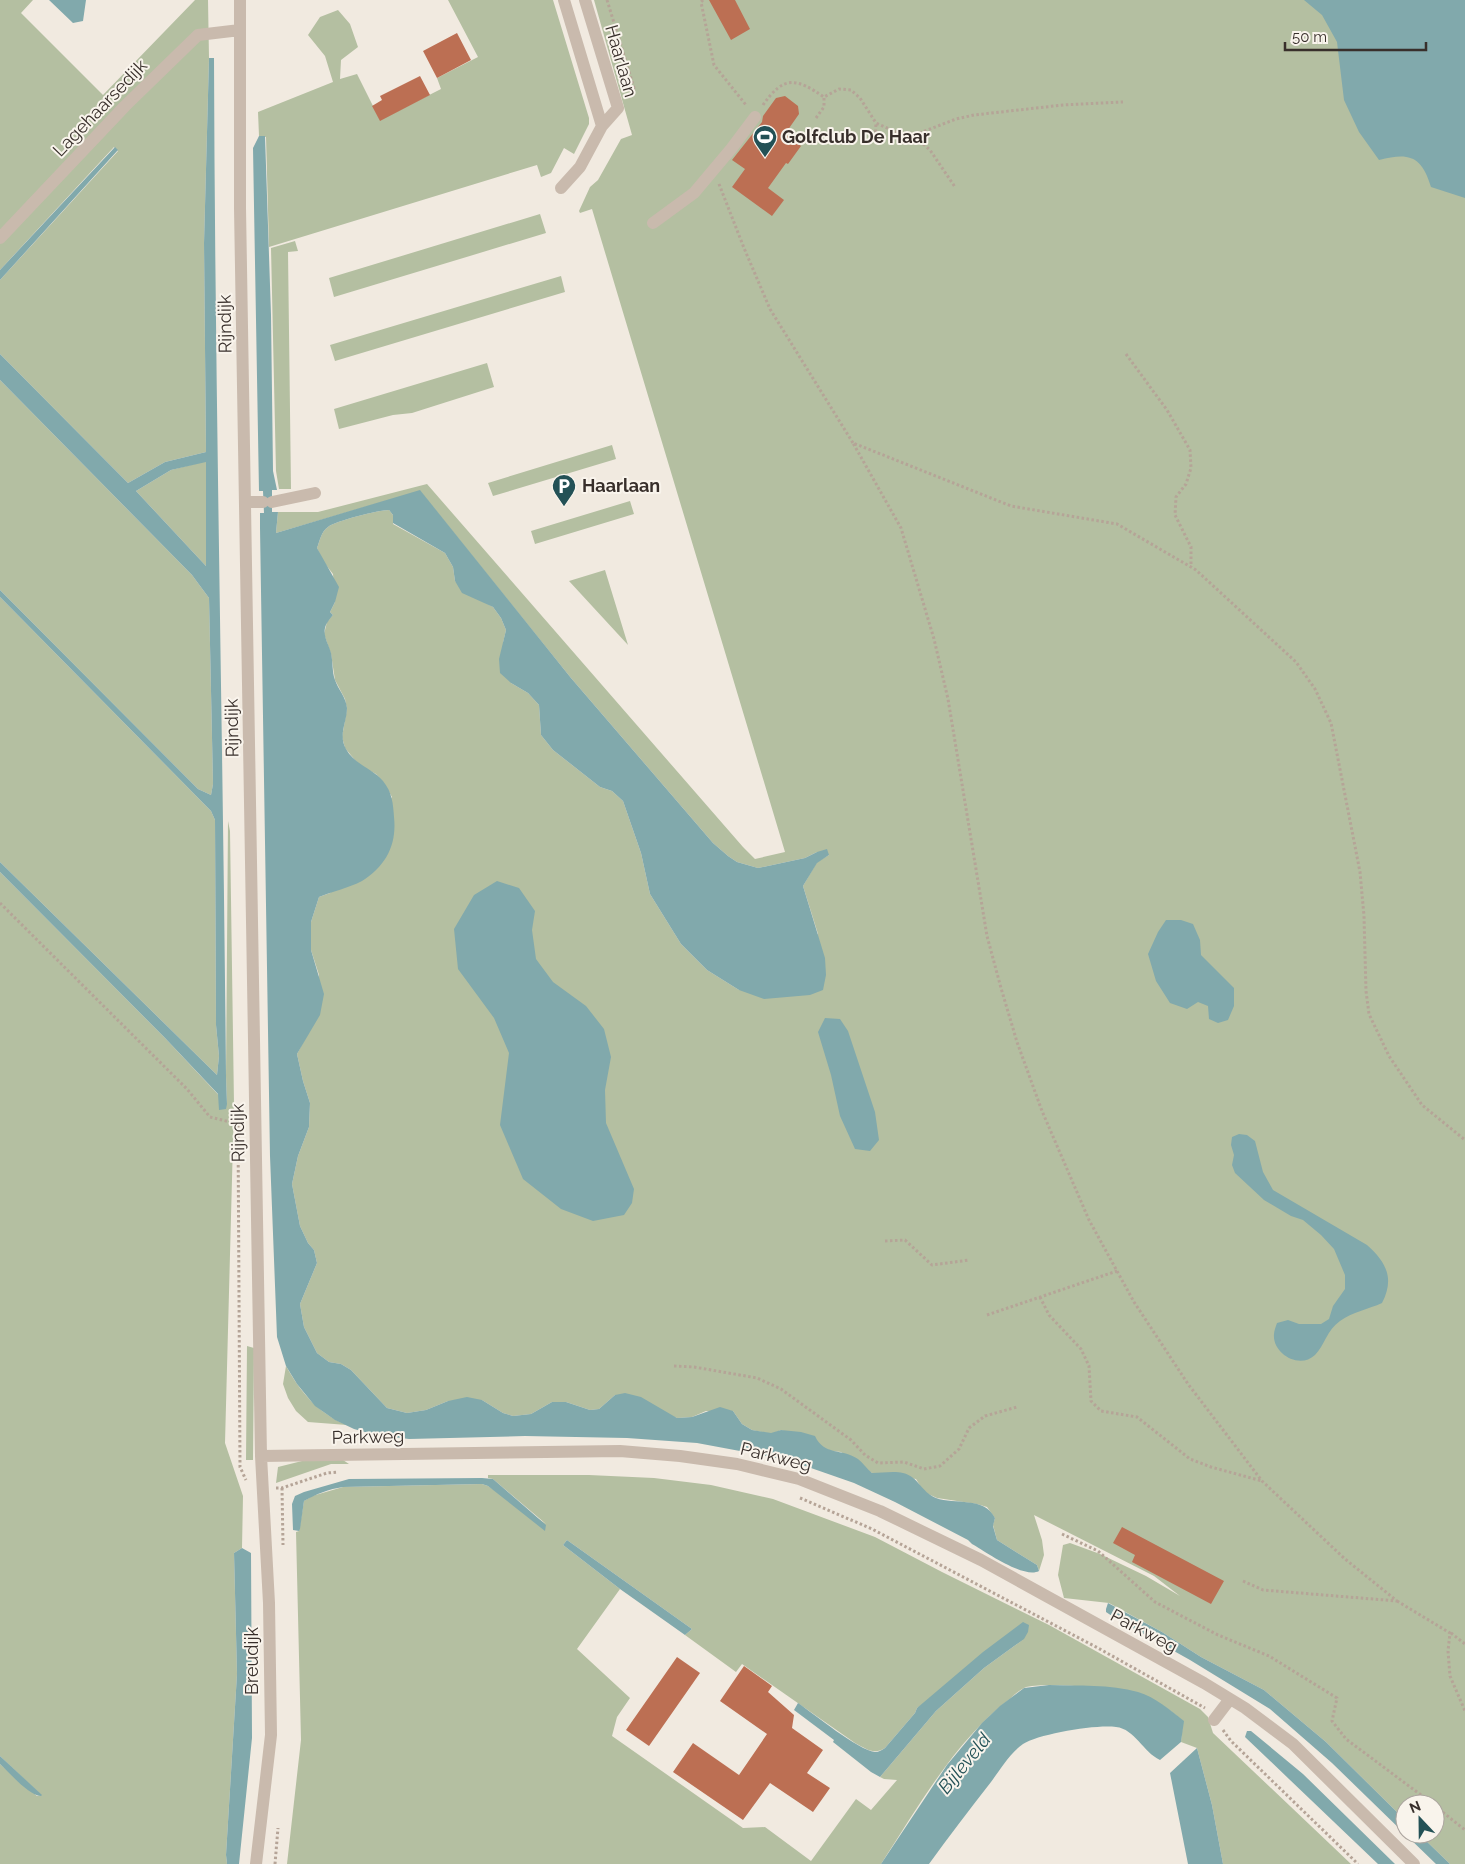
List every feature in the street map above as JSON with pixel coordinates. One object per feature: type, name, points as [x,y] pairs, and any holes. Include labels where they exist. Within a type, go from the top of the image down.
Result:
[{"type":"street","name":"Rijndijk","points":[[240,0],[240,208],[261,1456]]},
{"type":"street","name":"Haarlaan","points":[[564,0],[602,126]]},
{"type":"street","name":"Haarlaan","points":[[561,188],[580,167],[602,126],[618,108],[585,0]]},
{"type":"street","name":"Lagehaarsedijk","points":[[0,238],[125,106],[198,35],[240,30]]},
{"type":"street","points":[[653,223],[694,194],[755,117]]},
{"type":"street","points":[[246,502],[268,502],[315,493]]},
{"type":"street","name":"Parkweg","points":[[261,1456],[620,1451],[680,1456],[737,1464],[799,1479],[880,1511],[981,1560],[1230,1698],[1293,1744],[1414,1864]]},
{"type":"street","name":"Breudijk","points":[[256,1864],[271,1735],[270,1603],[261,1456]]},
{"type":"street","points":[[1214,1720],[1230,1698]]},
{"type":"path","points":[[607,0],[634,88],[618,108]]},
{"type":"path","points":[[703,0],[701,2],[714,65],[755,117],[771,93],[782,85],[795,82],[805,85],[824,97]]},
{"type":"path","points":[[824,97],[839,89],[851,90],[860,98],[876,124],[875,142]]},
{"type":"path","points":[[816,118],[824,108],[824,97]]},
{"type":"path","points":[[876,124],[896,132],[917,134],[956,119],[974,115],[1063,105],[1123,102]]},
{"type":"path","points":[[911,134],[930,150],[955,187]]},
{"type":"path","points":[[713,169],[770,309],[853,442],[901,528],[934,640],[948,699],[987,936],[1017,1042],[1042,1111],[1089,1220],[1134,1302],[1188,1384],[1262,1481],[1345,1559],[1397,1601],[1465,1644]]},
{"type":"path","points":[[1126,354],[1166,410],[1190,450],[1191,468],[1186,484],[1176,497],[1175,515],[1191,547],[1191,567]]},
{"type":"path","points":[[853,442],[1011,506],[1116,524],[1191,567],[1296,662],[1315,689],[1331,723],[1360,872],[1364,916],[1366,991],[1369,1014],[1389,1056],[1422,1106],[1465,1140]]},
{"type":"path","points":[[0,902],[187,1089],[210,1117],[238,1124]]},
{"type":"path","points":[[885,1241],[905,1240],[932,1265],[970,1260]]},
{"type":"path","points":[[987,1315],[1117,1271]]},
{"type":"path","points":[[1040,1297],[1049,1315],[1081,1350],[1089,1366],[1091,1401],[1101,1410],[1137,1417],[1190,1459],[1211,1467],[1262,1481]]},
{"type":"path","points":[[674,1366],[694,1367],[757,1378],[781,1389],[851,1440],[865,1455],[878,1463],[904,1462],[924,1469],[940,1466],[959,1449],[969,1428],[985,1416],[1017,1407]]},
{"type":"path","name":"Parkweg","points":[[282,1488],[327,1473],[346,1471]]},
{"type":"path","name":"Parkweg","points":[[793,1495],[872,1528],[981,1585],[1205,1708],[1231,1741],[1358,1864]]},
{"type":"path","points":[[1062,1534],[1098,1551],[1155,1602],[1218,1635],[1269,1656],[1337,1698],[1332,1721],[1346,1739],[1419,1794]]},
{"type":"path","points":[[1244,1581],[1263,1590],[1397,1601]]},
{"type":"path","points":[[1450,1633],[1448,1651],[1450,1676],[1465,1711]]},
{"type":"path","points":[[1445,1814],[1465,1830]]},
{"type":"green space","points":[[0,0],[33,0],[21,13],[103,95],[195,0],[208,0],[209,58],[204,243],[206,452],[165,462],[128,483],[0,354],[0,280],[118,151],[114,147],[0,270]]},
{"type":"green space","points":[[448,0],[553,0],[589,118],[589,124],[574,154],[564,148],[551,173],[541,177],[537,165],[269,247],[266,137],[259,136],[258,112],[333,82],[325,56],[308,35],[320,17],[338,10],[350,24],[358,47],[341,60],[340,79],[357,74],[380,120],[441,89],[437,78],[478,57]]},
{"type":"green space","name":"Golfclub De Haar","points":[[594,0],[1465,0],[1465,1864],[1450,1864],[1429,1844],[1445,1844],[1445,1794],[1395,1794],[1395,1810],[1326,1742],[1264,1690],[1201,1657],[1162,1632],[1109,1603],[1064,1598],[1058,1575],[1063,1545],[1070,1543],[1100,1554],[1146,1576],[1180,1596],[1154,1576],[1034,1515],[1042,1540],[1044,1555],[1039,1571],[1037,1565],[997,1540],[993,1525],[995,1518],[987,1507],[937,1498],[924,1492],[916,1479],[872,1473],[841,1452],[825,1450],[817,1442],[781,1430],[772,1434],[752,1430],[742,1424],[733,1411],[706,1411],[692,1417],[677,1418],[615,1395],[599,1409],[590,1410],[566,1402],[552,1402],[531,1414],[513,1416],[503,1413],[482,1400],[448,1401],[426,1410],[407,1413],[387,1408],[351,1370],[341,1364],[329,1362],[317,1353],[304,1327],[300,1304],[317,1263],[314,1250],[308,1243],[300,1226],[292,1184],[298,1156],[309,1127],[310,1103],[297,1054],[305,1039],[319,975],[311,950],[311,922],[319,897],[330,893],[392,797],[376,774],[359,765],[345,748],[342,737],[347,709],[345,699],[335,680],[331,654],[324,634],[327,622],[333,615],[330,612],[335,602],[333,574],[323,561],[317,548],[322,534],[328,527],[357,516],[389,510],[393,515],[393,524],[445,553],[453,567],[455,581],[493,607],[501,618],[506,630],[503,643],[511,683],[528,693],[539,705],[541,735],[553,750],[600,787],[612,791],[623,801],[641,853],[650,894],[681,944],[707,970],[739,990],[818,934],[803,886],[817,862],[829,855],[817,852],[805,858],[758,868],[737,862],[713,843],[571,678],[420,491],[276,533],[278,512],[318,512],[427,484],[743,847],[755,859],[785,852],[592,209],[580,213],[579,211],[590,187],[598,180],[621,139],[632,135]]},
{"type":"green space","points":[[540,214],[546,233],[334,297],[329,278]]},
{"type":"green space","points":[[295,241],[298,251],[288,252],[291,489],[279,489],[276,471],[271,248]]},
{"type":"green space","points":[[561,276],[565,292],[335,361],[330,345]]},
{"type":"green space","points":[[487,363],[494,387],[412,413],[393,415],[339,429],[334,409]]},
{"type":"green space","points":[[0,380],[192,575],[209,598],[213,784],[211,795],[198,789],[0,590]]},
{"type":"green space","points":[[612,445],[616,459],[493,496],[488,483]]},
{"type":"green space","points":[[206,461],[206,566],[136,491],[171,470]]},
{"type":"green space","points":[[630,501],[634,514],[535,544],[531,531]]},
{"type":"green space","points":[[605,570],[628,645],[569,581]]},
{"type":"green space","points":[[0,597],[211,811],[215,820],[216,1025],[219,1056],[217,1075],[0,862]]},
{"type":"green space","points":[[228,821],[230,831],[234,1104],[225,1443],[243,1496],[242,1548],[234,1553],[237,1674],[227,1864],[0,1864],[0,1764],[37,1796],[41,1795],[0,1756],[0,872],[165,1038],[227,1104]]},
{"type":"green space","points":[[247,1346],[254,1348],[253,1460],[246,1460]]},
{"type":"green space","points":[[286,1366],[311,1401],[327,1415],[347,1425],[308,1422],[296,1411],[288,1398],[283,1384]]},
{"type":"green space","points":[[340,1458],[349,1464],[331,1464],[276,1483],[278,1467],[302,1461]]},
{"type":"green space","points":[[488,1475],[589,1475],[654,1478],[711,1485],[773,1499],[875,1537],[1049,1625],[1200,1709],[1208,1717],[1213,1733],[1351,1864],[1223,1864],[1212,1805],[1197,1748],[1181,1742],[1183,1721],[1161,1704],[1130,1691],[1050,1685],[1022,1689],[973,1733],[939,1775],[881,1864],[287,1864],[301,1740],[296,1532],[299,1531],[304,1501],[312,1496],[343,1487],[482,1484],[546,1524],[493,1479],[488,1478]],"holes":[[[567,1540],[692,1629],[685,1635],[736,1672],[742,1664],[855,1743],[874,1751],[885,1748],[915,1713],[917,1708],[1024,1639],[984,1668],[936,1711],[880,1777],[897,1780],[871,1810],[856,1799],[811,1861],[765,1827],[743,1828],[612,1736],[617,1717],[630,1698],[577,1649],[620,1589],[563,1545]]]},
{"type":"water","points":[[49,0],[86,0],[83,21],[73,23]]},
{"type":"water","points":[[1304,0],[1465,0],[1465,198],[1431,187],[1423,169],[1413,159],[1399,156],[1379,160],[1359,132],[1344,100],[1337,42],[1322,15]]},
{"type":"water","points":[[209,58],[214,58],[217,440],[227,1104],[226,1109],[219,1110],[218,1094],[0,872],[0,862],[217,1075],[219,1056],[216,1025],[215,820],[211,811],[0,597],[0,590],[198,789],[211,795],[213,784],[209,598],[192,575],[0,380],[0,354],[128,483],[165,462],[206,452],[204,243]],"holes":[[[206,462],[206,566],[136,491],[171,470]]]},
{"type":"water","points":[[259,136],[265,136],[271,315],[273,471],[277,490],[272,490],[272,512],[278,512],[276,533],[420,490],[571,678],[713,843],[737,862],[758,868],[805,858],[827,849],[829,855],[817,863],[803,886],[825,958],[826,975],[823,990],[810,995],[764,999],[739,990],[707,970],[681,944],[650,894],[641,853],[623,801],[612,791],[600,787],[553,750],[541,735],[539,705],[528,693],[511,683],[500,673],[499,659],[506,630],[501,618],[493,607],[462,593],[455,581],[453,567],[445,553],[393,523],[393,515],[389,510],[348,519],[326,529],[321,536],[317,548],[339,587],[330,612],[333,615],[326,624],[325,637],[331,653],[334,677],[347,708],[343,734],[344,744],[354,759],[379,777],[386,785],[394,812],[394,837],[388,854],[378,869],[362,881],[319,897],[311,922],[311,950],[324,994],[320,1015],[297,1054],[310,1103],[309,1127],[298,1156],[292,1184],[300,1226],[308,1243],[314,1250],[317,1263],[300,1304],[304,1327],[317,1353],[329,1362],[341,1364],[351,1370],[387,1408],[407,1413],[426,1410],[448,1401],[467,1397],[482,1400],[503,1413],[513,1416],[531,1414],[552,1402],[566,1402],[590,1410],[599,1409],[615,1395],[625,1393],[641,1397],[677,1418],[692,1417],[720,1407],[733,1411],[742,1424],[752,1430],[771,1433],[781,1430],[801,1432],[815,1436],[828,1449],[858,1459],[872,1473],[903,1473],[913,1478],[936,1498],[969,1502],[984,1507],[995,1518],[993,1526],[997,1540],[1037,1565],[1039,1571],[1024,1571],[1005,1564],[968,1540],[895,1502],[854,1483],[788,1460],[697,1443],[627,1438],[525,1436],[409,1439],[376,1435],[354,1429],[335,1420],[315,1406],[297,1384],[286,1366],[277,1337],[270,1156],[260,528],[260,513],[264,513],[263,491],[259,491],[253,148]]},
{"type":"water","points":[[115,147],[118,150],[0,280],[0,270]]},
{"type":"water","points":[[497,881],[519,888],[535,911],[532,930],[536,959],[553,982],[586,1006],[604,1029],[611,1057],[605,1090],[606,1123],[634,1189],[632,1203],[624,1215],[593,1221],[561,1209],[523,1179],[500,1125],[509,1053],[494,1018],[458,969],[454,929],[474,895]]},
{"type":"water","points":[[1166,920],[1181,920],[1193,924],[1200,940],[1201,955],[1234,988],[1234,1006],[1228,1020],[1218,1023],[1209,1019],[1208,1006],[1198,1002],[1187,1009],[1170,1003],[1156,981],[1148,954]]},
{"type":"water","points":[[825,1018],[840,1019],[848,1031],[875,1112],[879,1140],[870,1151],[855,1149],[840,1116],[831,1075],[818,1032]]},
{"type":"water","points":[[1239,1134],[1247,1135],[1255,1141],[1263,1172],[1273,1190],[1367,1245],[1384,1264],[1388,1286],[1382,1303],[1340,1321],[1332,1329],[1315,1355],[1309,1359],[1302,1361],[1294,1360],[1282,1353],[1275,1341],[1274,1333],[1277,1323],[1288,1320],[1299,1324],[1321,1324],[1329,1319],[1333,1306],[1345,1289],[1345,1275],[1334,1249],[1321,1235],[1303,1220],[1291,1216],[1264,1200],[1235,1173],[1232,1165],[1234,1155],[1231,1145],[1232,1137]]},
{"type":"water","points":[[349,1479],[493,1479],[546,1525],[545,1531],[488,1486],[482,1484],[343,1487],[333,1489],[304,1501],[300,1529],[299,1531],[293,1530],[292,1504],[295,1496]]},
{"type":"water","points":[[567,1540],[692,1629],[685,1635],[620,1589],[563,1545]]},
{"type":"water","points":[[242,1548],[251,1553],[252,1738],[239,1864],[227,1864],[237,1674],[234,1553]]},
{"type":"water","points":[[1108,1603],[1162,1632],[1201,1657],[1264,1690],[1326,1742],[1395,1810],[1395,1824],[1332,1763],[1270,1709],[1190,1660],[1115,1618],[1106,1612]]},
{"type":"water","points":[[1023,1622],[1029,1625],[1024,1639],[984,1668],[936,1711],[880,1777],[871,1772],[833,1742],[834,1740],[794,1710],[798,1703],[858,1745],[867,1750],[879,1751],[885,1748],[915,1713],[917,1708],[983,1652]]},
{"type":"water","name":"Bijleveld","points":[[1049,1685],[1127,1689],[1144,1694],[1162,1704],[1184,1721],[1181,1742],[1160,1760],[1149,1752],[1134,1736],[1116,1727],[1107,1726],[1068,1731],[1031,1740],[1018,1748],[1010,1757],[929,1864],[881,1864],[947,1765],[982,1723],[1000,1706],[1024,1688]]},
{"type":"water","points":[[1247,1731],[1251,1731],[1303,1774],[1395,1864],[1378,1864],[1245,1737]]},
{"type":"water","points":[[1197,1748],[1212,1805],[1223,1864],[1188,1864],[1170,1773]]},
{"type":"water","points":[[0,1756],[42,1795],[36,1795],[19,1783],[0,1764]]},
{"type":"water","points":[[1415,1844],[1429,1844],[1450,1864],[1436,1864]]},
{"type":"building","points":[[709,0],[735,0],[750,29],[731,40]]},
{"type":"building","points":[[457,33],[471,60],[437,78],[423,51]]},
{"type":"building","points":[[420,76],[430,95],[380,121],[372,106],[382,100],[380,96]]},
{"type":"building","points":[[785,96],[798,106],[799,114],[785,134],[801,146],[768,188],[784,200],[772,216],[732,187],[745,169],[732,160],[762,122],[763,116],[776,98]]},
{"type":"building","points":[[1122,1527],[1224,1581],[1211,1604],[1132,1562],[1135,1555],[1113,1543]]},
{"type":"building","points":[[677,1657],[700,1673],[649,1746],[626,1730]]},
{"type":"building","points":[[744,1666],[772,1686],[768,1692],[794,1715],[792,1728],[823,1750],[807,1773],[830,1788],[813,1812],[770,1783],[743,1820],[673,1772],[693,1743],[739,1775],[767,1734],[720,1701]]},
{"type":"place","name":"Golfclub De Haar","points":[[765,158]]},
{"type":"place","name":"Haarlaan","points":[[564,507]]}]
